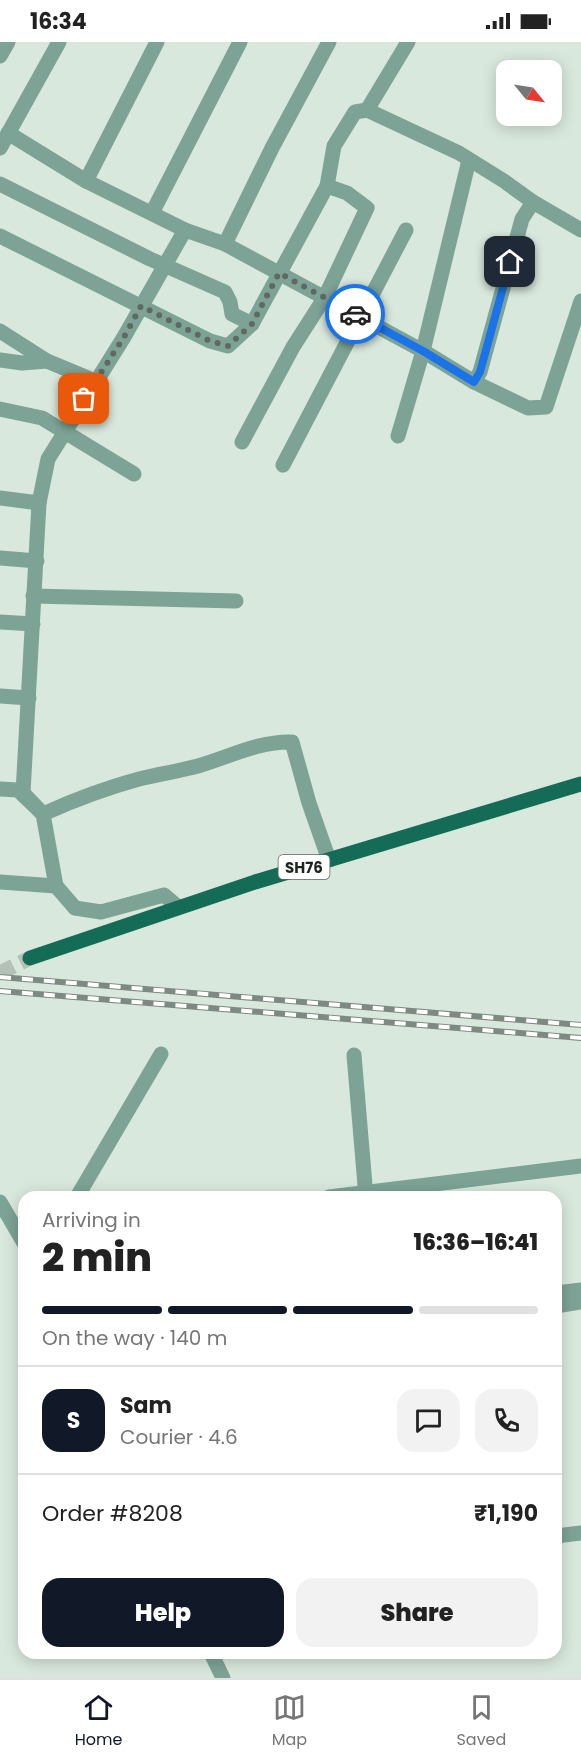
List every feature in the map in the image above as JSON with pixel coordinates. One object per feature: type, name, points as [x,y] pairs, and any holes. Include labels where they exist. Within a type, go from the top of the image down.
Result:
[{"type":"main road","name":"SH76","points":[[30,958],[178,907],[581,784]]},
{"type":"street","points":[[0,56],[8,42]]},
{"type":"street","points":[[0,148],[59,42]]},
{"type":"street","points":[[86,181],[157,42]]},
{"type":"street","points":[[152,213],[240,42]]},
{"type":"street","points":[[225,244],[272,148],[329,42]]},
{"type":"street","points":[[368,110],[408,42]]},
{"type":"street","points":[[0,236],[210,341],[228,346],[252,324],[327,186],[334,146],[355,112],[368,110],[469,160],[581,230]]},
{"type":"street","points":[[8,133],[86,181],[185,230],[225,244],[423,351],[474,382],[528,408],[546,406],[581,301]]},
{"type":"street","points":[[398,436],[423,351],[469,160]]},
{"type":"street","points":[[0,184],[225,292],[232,314],[252,324]]},
{"type":"street","points":[[242,442],[293,347],[325,297],[367,208],[348,193],[327,186]]},
{"type":"street","points":[[474,382],[480,372],[522,219],[533,202]]},
{"type":"street","points":[[178,907],[164,895],[101,912],[75,908],[56,886],[43,814],[23,793],[39,503],[48,459],[124,337],[185,230]]},
{"type":"street","points":[[283,465],[406,230]]},
{"type":"street","points":[[0,331],[47,361],[95,381]]},
{"type":"street","points":[[0,360],[22,363],[47,361]]},
{"type":"street","points":[[0,409],[42,418],[134,474]]},
{"type":"street","points":[[0,498],[39,503]]},
{"type":"street","points":[[0,558],[37,561]]},
{"type":"street","points":[[33,596],[236,601]]},
{"type":"street","points":[[0,622],[33,624]]},
{"type":"street","points":[[0,696],[29,698]]},
{"type":"street","points":[[43,814],[81,797],[139,779],[198,766],[268,744],[292,742],[329,860]]},
{"type":"street","points":[[0,781],[24,782]]},
{"type":"street","points":[[0,789],[18,790],[43,814]]},
{"type":"street","points":[[0,882],[56,886]]},
{"type":"street","points":[[81,1191],[161,1054]]},
{"type":"street","points":[[354,1055],[365,1191]]},
{"type":"street","points":[[395,1191],[581,1166]]},
{"type":"street","points":[[0,1202],[18,1233]]},
{"type":"street","points":[[562,1292],[581,1290]]},
{"type":"street","points":[[562,1305],[581,1302]]},
{"type":"street","points":[[562,1535],[581,1533]]},
{"type":"street","points":[[214,1659],[223,1678]]},
{"type":"tunnel","points":[[0,973],[30,958]]},
{"type":"railway","points":[[0,977],[581,1025]]},
{"type":"railway","points":[[0,991],[581,1038]]},
{"type":"way so far","points":[[84,399],[141,306],[210,341],[228,346],[252,324],[279,273],[355,314]]},
{"type":"route","points":[[355,314],[474,382],[480,372],[510,262]]}]
